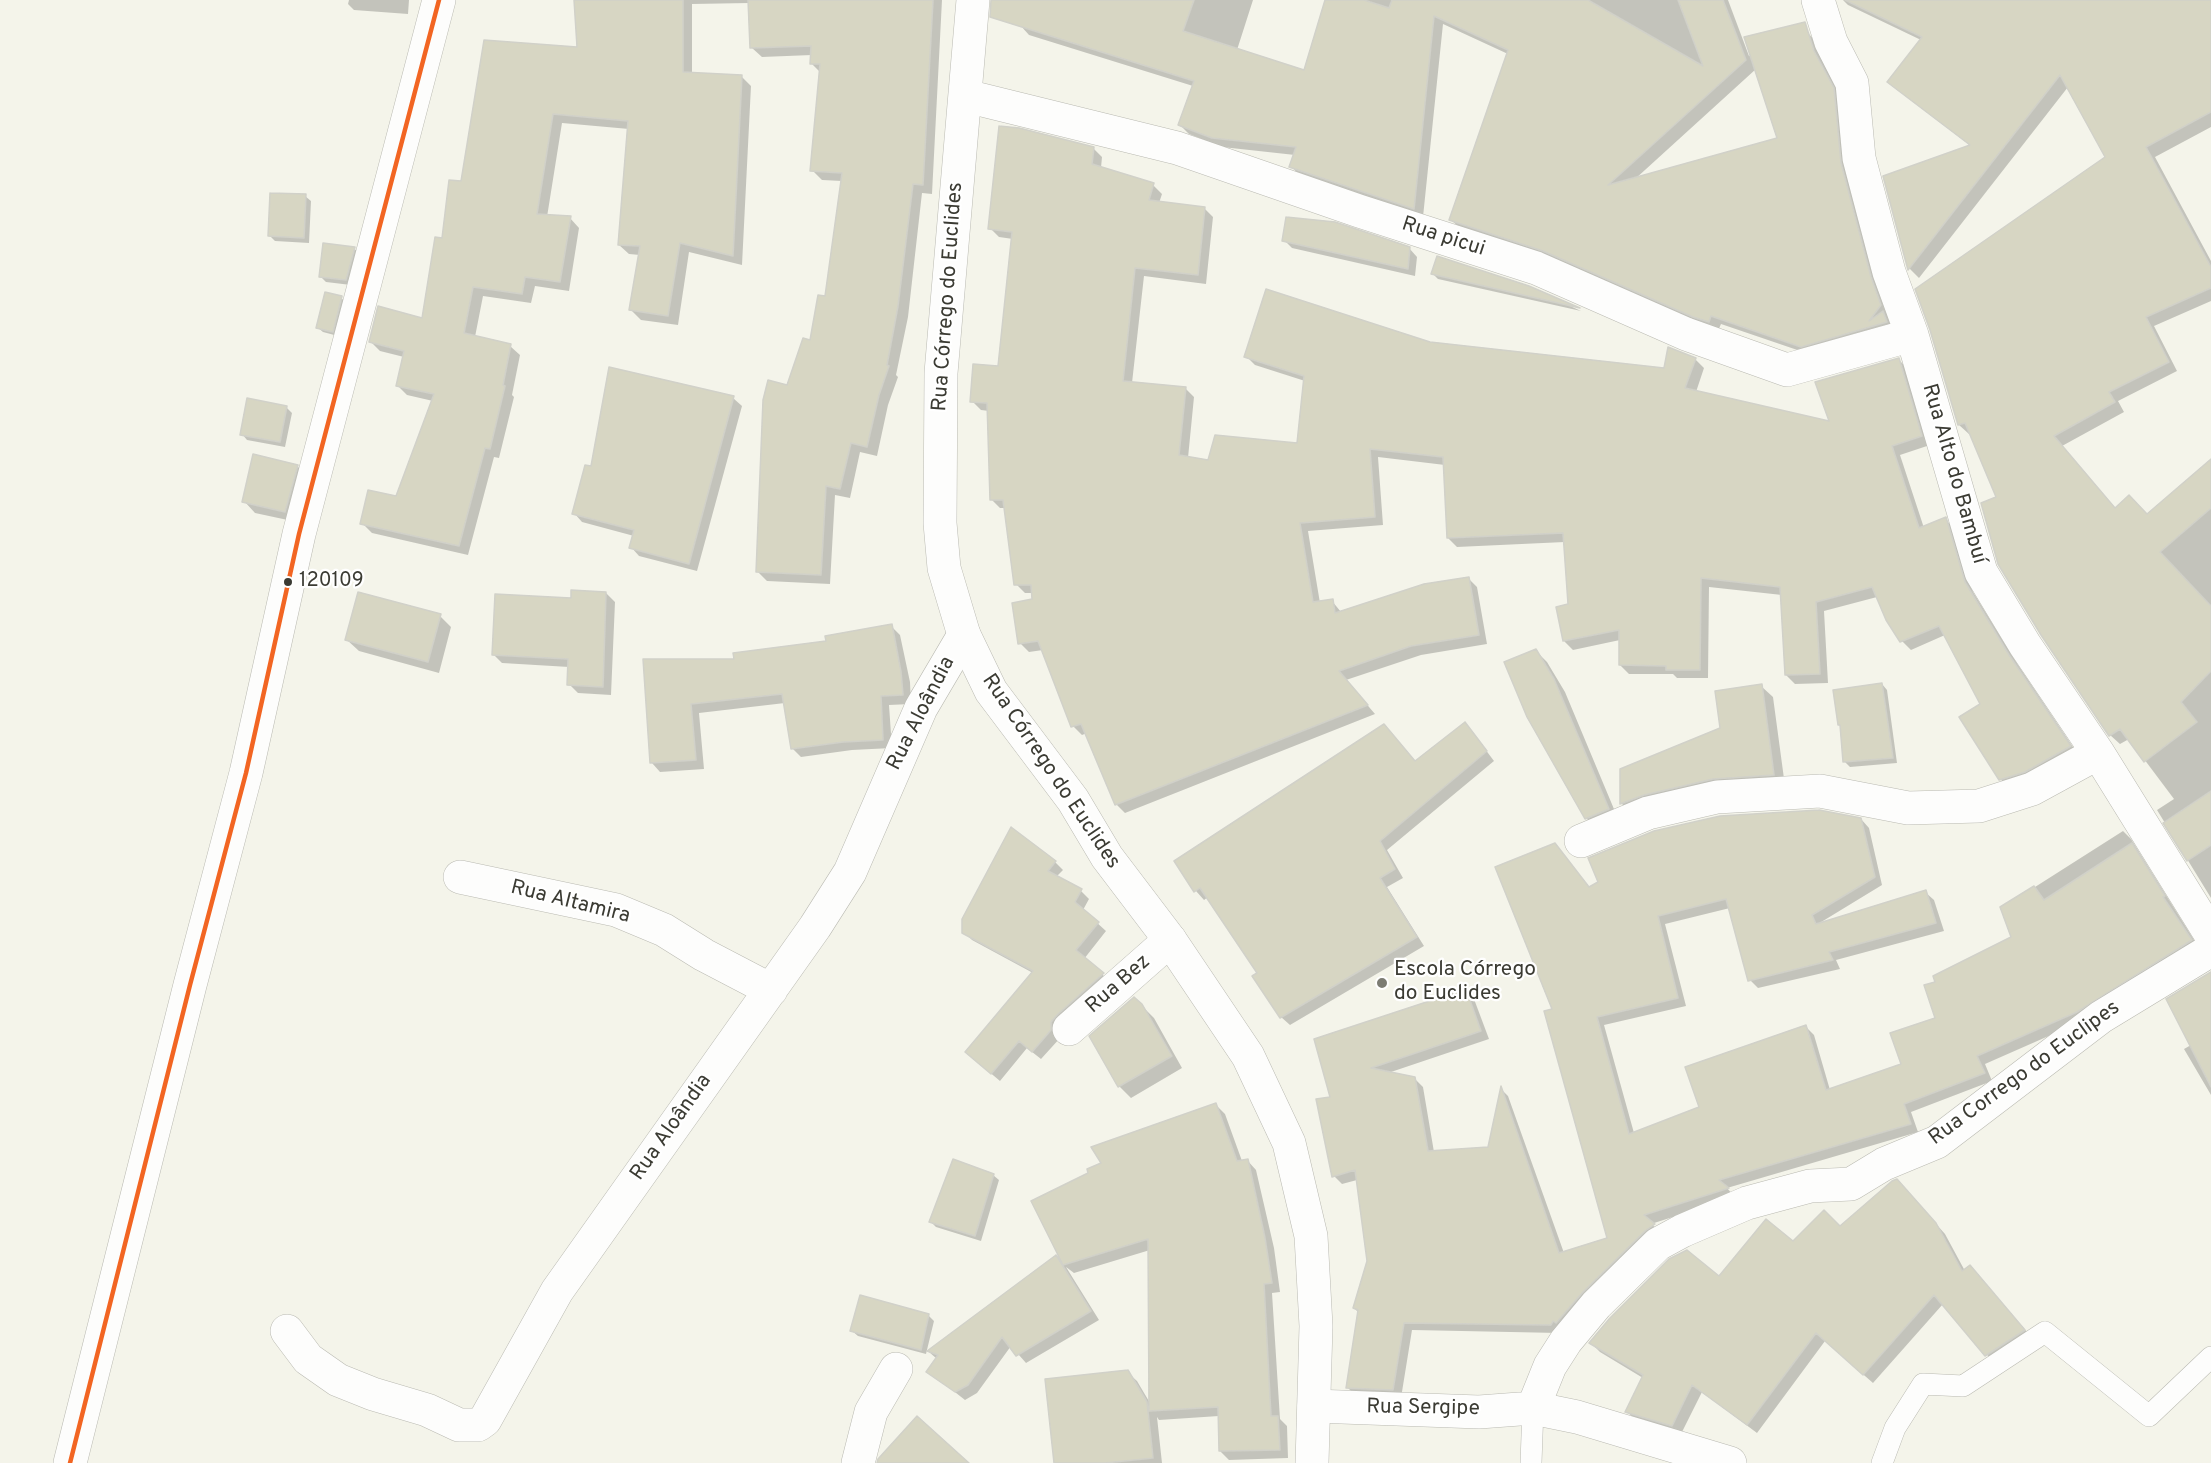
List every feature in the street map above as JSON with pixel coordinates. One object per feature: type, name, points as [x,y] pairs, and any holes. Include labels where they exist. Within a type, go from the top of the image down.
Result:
[{"type":"street","points":[[70,1463],[190,985],[246,773],[302,524],[440,0]]},
{"type":"street","name":"Rua Córrego do Euclides","points":[[973,0],[941,373],[940,523],[944,568],[964,634],[991,691],[1073,800],[1107,857],[1170,940],[1248,1056],[1289,1143],[1311,1236],[1316,1326],[1312,1463]]},
{"type":"street","name":"Rua Alto do Bambuí","points":[[1818,0],[1832,42],[1852,83],[1859,158],[1889,272],[1912,335],[1981,572],[2025,645],[2098,753],[2211,935]]},
{"type":"street","name":"Rua picui","points":[[966,96],[1177,148],[1359,211],[1536,268],[1686,334],[1787,370],[1912,335]]},
{"type":"street","name":"Rua Aloândia","points":[[287,1331],[308,1359],[338,1380],[427,1410],[459,1425],[478,1425],[485,1420],[557,1291],[771,990],[850,872],[921,708],[964,634]]},
{"type":"street","points":[[1581,841],[1648,813],[1717,797],[1820,791],[1908,808],[1979,806],[2032,789],[2098,753]]},
{"type":"street","name":"Rua Altamira","points":[[460,877],[616,910],[664,930],[704,955],[771,990]]},
{"type":"street","name":"Rua Bez","points":[[1069,1029],[1170,940]]},
{"type":"street","name":"Rua Corrego do Euclipes","points":[[1533,1408],[1550,1366],[1566,1341],[1596,1305],[1658,1244],[1747,1203],[1810,1186],[1851,1184],[1884,1164],[1937,1142],[2101,1017],[2211,950]]},
{"type":"street","points":[[858,1463],[871,1412],[896,1370]]},
{"type":"street","name":"Rua Sergipe","points":[[1314,1406],[1479,1412],[1533,1408],[1577,1417],[1730,1463]]},
{"type":"lane","points":[[1882,1463],[1895,1428],[1923,1384],[1964,1386],[2045,1332],[2149,1416],[2211,1357]]},
{"type":"lane","points":[[1531,1463],[1533,1408]]},
{"type":"building","points":[[574,0],[683,0],[683,72],[742,75],[733,256],[680,243],[668,316],[629,310],[640,246],[618,245],[628,121],[553,114],[537,214],[571,216],[560,282],[525,277],[522,294],[473,287],[464,333],[511,344],[503,385],[505,386],[490,449],[485,448],[459,546],[360,524],[368,490],[396,496],[434,394],[396,386],[404,351],[369,342],[378,306],[422,318],[435,237],[442,238],[449,180],[461,181],[484,40],[577,47]]},
{"type":"building","points":[[748,0],[933,0],[923,185],[913,184],[898,306],[887,365],[889,366],[879,395],[867,447],[851,443],[840,489],[826,486],[821,575],[756,572],[763,400],[768,380],[787,385],[803,338],[810,340],[818,295],[825,296],[842,173],[810,171],[820,64],[810,64],[811,46],[750,48]]},
{"type":"building","points":[[991,0],[1194,0],[1183,31],[1304,70],[1325,0],[1364,0],[1389,8],[1392,0],[1588,0],[1703,66],[1678,0],[1723,0],[1746,60],[1608,185],[1777,138],[1744,37],[1805,22],[1814,51],[1834,88],[1841,163],[1871,277],[1881,305],[1869,321],[1883,311],[1887,322],[1801,347],[1711,316],[1709,322],[1693,317],[1543,251],[1449,220],[1508,50],[1434,16],[1414,209],[1289,167],[1296,147],[1212,138],[1178,125],[1194,81],[990,17]]},
{"type":"building","points":[[1845,0],[2211,0],[2211,112],[2146,147],[2211,267],[2211,288],[2146,317],[2169,362],[2109,392],[2115,402],[2054,436],[2115,508],[2129,495],[2147,514],[2211,459],[2211,508],[2160,552],[2211,606],[2211,671],[2181,702],[2197,722],[2144,762],[2120,729],[2109,736],[2041,635],[1998,564],[1981,503],[1996,497],[1965,423],[1958,425],[1930,330],[1915,289],[2105,157],[2060,75],[1908,270],[1883,176],[1970,145],[1887,82],[1922,37]]},
{"type":"building","points":[[999,126],[1019,128],[1094,147],[1092,164],[1154,183],[1149,200],[1205,207],[1198,275],[1135,268],[1123,381],[1186,387],[1179,455],[1208,460],[1215,435],[1297,443],[1304,376],[1244,357],[1266,289],[1430,342],[1664,368],[1668,347],[1696,358],[1685,388],[1829,421],[1815,382],[1899,358],[1922,436],[1892,446],[1919,528],[1946,517],[1965,582],[2009,655],[2071,746],[2025,772],[1999,780],[1959,717],[1980,704],[1939,626],[1900,642],[1886,620],[1872,587],[1816,602],[1820,674],[1785,675],[1780,587],[1701,578],[1700,670],[1666,670],[1666,666],[1619,665],[1619,630],[1563,641],[1556,607],[1568,604],[1563,533],[1447,538],[1443,457],[1370,449],[1375,517],[1300,523],[1313,602],[1333,599],[1335,613],[1424,584],[1469,577],[1479,635],[1411,646],[1339,671],[1368,705],[1115,805],[1081,724],[1071,727],[1038,641],[1018,644],[1012,603],[1032,599],[1031,585],[1014,585],[1003,500],[990,500],[987,403],[970,402],[973,364],[998,366],[1012,232],[988,229]]},
{"type":"building","points":[[270,193],[306,194],[304,238],[268,236]]},
{"type":"building","points":[[1286,217],[1335,222],[1410,247],[1408,269],[1282,241]]},
{"type":"building","points":[[323,243],[355,247],[346,280],[319,277]]},
{"type":"building","points":[[1437,256],[1529,286],[1580,308],[1431,274]]},
{"type":"building","points":[[325,292],[342,296],[333,332],[316,328]]},
{"type":"building","points":[[609,367],[734,396],[689,564],[629,548],[634,530],[572,514],[585,465],[591,466]]},
{"type":"building","points":[[247,398],[287,406],[280,442],[240,435]]},
{"type":"building","points":[[253,454],[298,465],[285,512],[242,502]]},
{"type":"building","points":[[571,590],[606,592],[603,687],[567,685],[568,659],[492,655],[495,594],[571,598]]},
{"type":"building","points":[[358,592],[441,614],[428,662],[345,640]]},
{"type":"building","points":[[892,624],[903,695],[881,696],[883,740],[843,742],[791,749],[782,694],[691,704],[696,760],[650,763],[643,659],[734,659],[733,653],[826,641],[825,636]]},
{"type":"building","points":[[1536,649],[1554,679],[1609,809],[1585,819],[1527,717],[1504,662]]},
{"type":"building","points":[[1882,683],[1893,758],[1843,762],[1840,725],[1838,725],[1833,690]]},
{"type":"building","points":[[1762,684],[1774,775],[1713,779],[1644,795],[1620,804],[1620,769],[1720,728],[1715,691]]},
{"type":"building","points":[[1465,722],[1487,751],[1380,841],[1395,869],[1380,878],[1417,937],[1280,1018],[1252,976],[1257,973],[1200,888],[1194,892],[1174,861],[1384,724],[1415,761]]},
{"type":"building","points":[[2211,791],[2211,845],[2187,861],[2163,823]]},
{"type":"building","points":[[1819,810],[1861,818],[1875,877],[1812,915],[1816,924],[1926,890],[1936,923],[1829,952],[1833,960],[1748,981],[1726,899],[1658,916],[1678,998],[1597,1017],[1629,1134],[1699,1107],[1685,1067],[1806,1025],[1826,1090],[1901,1064],[1890,1033],[1935,1018],[1924,985],[1935,982],[1933,976],[2011,937],[2000,907],[2034,886],[2044,900],[2132,843],[2165,896],[2163,897],[2192,940],[2077,1012],[1977,1056],[1985,1073],[1904,1104],[1911,1124],[1719,1180],[1729,1188],[1644,1215],[1655,1224],[1583,1292],[1556,1323],[1553,1321],[1551,1325],[1404,1323],[1393,1390],[1346,1388],[1358,1310],[1353,1308],[1367,1261],[1355,1170],[1332,1177],[1316,1099],[1330,1097],[1314,1039],[1466,989],[1481,1031],[1371,1068],[1415,1077],[1428,1151],[1488,1147],[1501,1086],[1559,1253],[1607,1238],[1544,1011],[1552,1009],[1495,867],[1555,843],[1589,887],[1598,882],[1588,858],[1654,831],[1720,816]]},
{"type":"building","points":[[1011,827],[1056,861],[1048,871],[1082,889],[1075,902],[1099,922],[1076,950],[1104,973],[1057,1015],[1051,1022],[1051,1030],[1032,1052],[1019,1041],[991,1074],[965,1052],[1033,971],[962,933],[962,919]]},
{"type":"building","points":[[2211,972],[2211,1087],[2166,999]]},
{"type":"building","points":[[1134,997],[1142,1004],[1172,1056],[1118,1087],[1089,1036]]},
{"type":"building","points":[[1216,1103],[1237,1161],[1248,1159],[1265,1238],[1272,1283],[1264,1284],[1271,1416],[1278,1416],[1280,1450],[1219,1451],[1218,1407],[1149,1411],[1148,1239],[1063,1265],[1031,1201],[1088,1173],[1087,1169],[1101,1163],[1091,1147]]},
{"type":"building","points":[[953,1159],[994,1174],[975,1236],[929,1222]]},
{"type":"building","points":[[1897,1179],[1936,1223],[1962,1271],[1970,1265],[2025,1330],[1985,1356],[1934,1295],[1863,1375],[1816,1333],[1747,1425],[1692,1385],[1672,1426],[1625,1412],[1643,1375],[1589,1343],[1610,1318],[1669,1259],[1687,1250],[1719,1276],[1766,1219],[1793,1241],[1824,1210],[1840,1226]]},
{"type":"building","points":[[1056,1255],[1091,1311],[1016,1356],[1002,1337],[968,1385],[955,1392],[926,1372],[938,1355],[927,1351]]},
{"type":"building","points":[[860,1295],[929,1314],[921,1350],[850,1331]]},
{"type":"building","points":[[1128,1370],[1147,1402],[1153,1458],[1105,1463],[1054,1463],[1045,1379]]},
{"type":"building","points":[[917,1416],[969,1463],[877,1463],[878,1459]]},
{"type":"transit line","points":[[70,1463],[190,985],[246,773],[299,534],[439,0]]},
{"type":"place","name":"120109","points":[[288,582]]},
{"type":"place","name":"Escola Córrego do Euclides","points":[[1382,983]]}]
